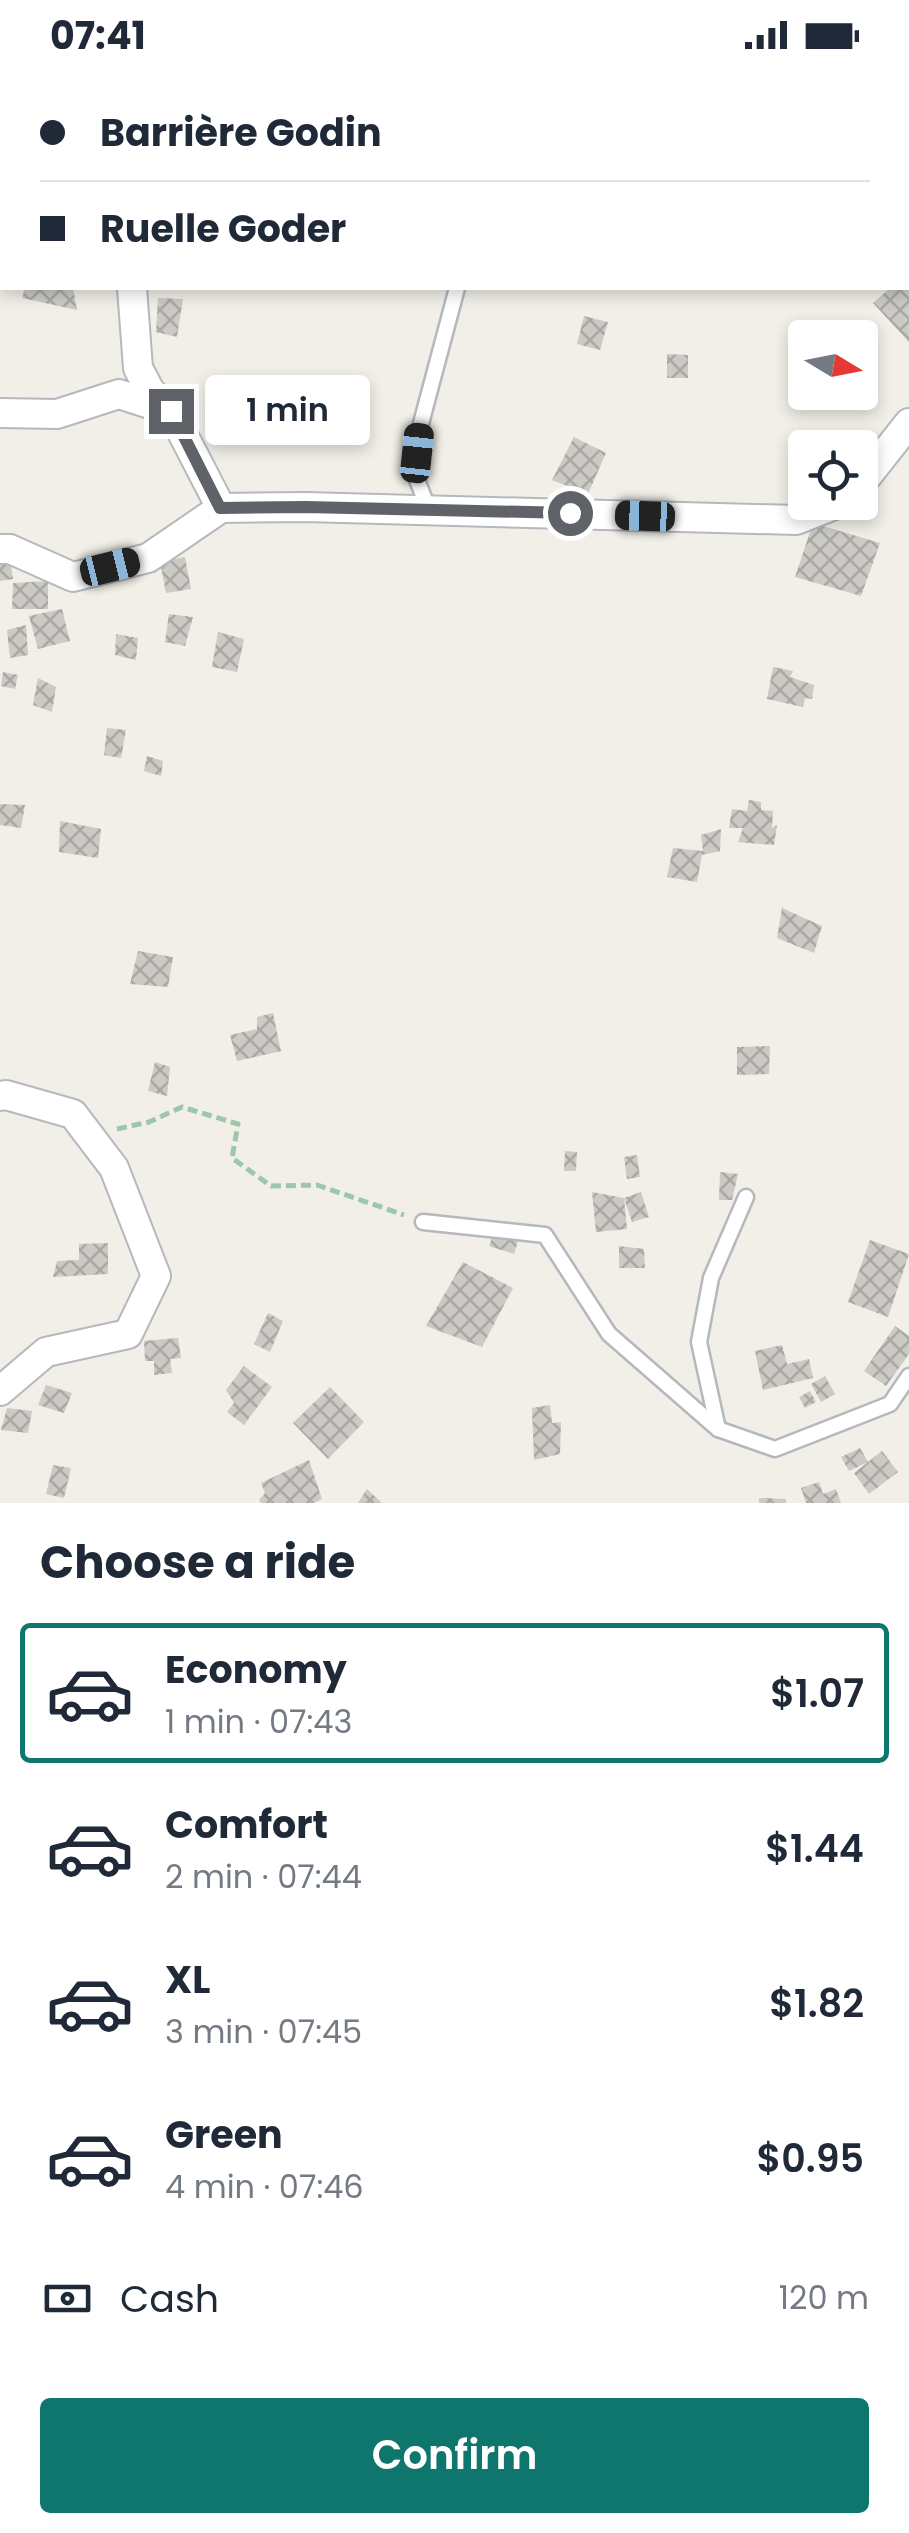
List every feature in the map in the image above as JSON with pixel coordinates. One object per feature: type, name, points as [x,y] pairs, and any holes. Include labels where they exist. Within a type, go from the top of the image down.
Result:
[{"type":"street","points":[[132,290],[138,368],[150,391],[171,411],[220,508]]},
{"type":"street","points":[[0,412],[57,414],[119,394],[171,411]]},
{"type":"street","points":[[878,463],[909,423]]},
{"type":"street","points":[[0,549],[10,549],[73,577],[148,558],[220,508],[788,520]]},
{"type":"street","points":[[0,1096],[73,1114],[114,1168],[156,1276],[128,1334],[46,1352],[0,1391]]},
{"type":"lane","points":[[429,510],[415,475],[419,431],[456,290]]},
{"type":"lane","points":[[718,1429],[699,1342],[711,1278],[746,1196]]},
{"type":"lane","points":[[423,1222],[544,1235],[610,1334],[718,1429],[775,1449],[890,1404],[909,1376]]},
{"type":"path","points":[[89,1135],[149,1122],[182,1106],[238,1124],[232,1158],[272,1186],[317,1184],[423,1222]]},
{"type":"building","points":[[24,290],[73,290],[77,310],[22,298]]},
{"type":"building","points":[[888,290],[909,290],[909,342],[873,303]]},
{"type":"building","points":[[158,298],[183,299],[177,337],[156,332]]},
{"type":"building","points":[[584,316],[608,322],[600,350],[577,344]]},
{"type":"building","points":[[667,354],[688,355],[688,378],[667,378]]},
{"type":"building","points":[[574,437],[606,453],[588,494],[552,480]]},
{"type":"building","points":[[813,523],[880,543],[861,596],[795,577]]},
{"type":"building","points":[[9,553],[13,579],[0,581],[0,554]]},
{"type":"building","points":[[185,557],[191,589],[166,593],[160,562]]},
{"type":"building","points":[[48,581],[48,609],[12,609],[13,583]]},
{"type":"building","points":[[62,609],[70,641],[38,649],[29,616]]},
{"type":"building","points":[[169,614],[193,617],[185,646],[165,642]]},
{"type":"building","points":[[26,625],[28,655],[10,658],[7,630]]},
{"type":"building","points":[[218,632],[244,639],[237,672],[212,667]]},
{"type":"building","points":[[116,634],[138,638],[136,660],[115,655]]},
{"type":"building","points":[[773,667],[793,671],[790,677],[814,685],[812,699],[805,698],[803,707],[767,699]]},
{"type":"building","points":[[3,672],[18,675],[15,689],[1,686]]},
{"type":"building","points":[[38,678],[56,687],[52,712],[33,705]]},
{"type":"building","points":[[107,728],[126,730],[121,758],[104,755]]},
{"type":"building","points":[[147,756],[163,761],[161,776],[144,771]]},
{"type":"building","points":[[749,800],[761,802],[761,810],[773,811],[772,828],[777,825],[774,845],[738,842],[743,828],[729,828],[732,809],[747,811]]},
{"type":"building","points":[[0,804],[25,805],[21,828],[0,825]]},
{"type":"building","points":[[60,821],[101,829],[98,858],[59,852]]},
{"type":"building","points":[[721,829],[720,851],[702,855],[697,882],[667,877],[673,848],[703,851],[701,835]]},
{"type":"building","points":[[782,908],[822,926],[814,953],[777,938]]},
{"type":"building","points":[[138,951],[173,957],[168,987],[130,984]]},
{"type":"building","points":[[273,1013],[281,1051],[237,1061],[230,1035],[257,1029],[257,1017]]},
{"type":"building","points":[[770,1046],[769,1074],[737,1075],[737,1047]]},
{"type":"building","points":[[155,1062],[170,1067],[167,1096],[148,1091]]},
{"type":"building","points":[[565,1151],[577,1152],[576,1171],[564,1171]]},
{"type":"building","points":[[637,1155],[640,1177],[627,1179],[624,1157]]},
{"type":"building","points":[[720,1172],[738,1174],[732,1200],[719,1200]]},
{"type":"building","points":[[592,1192],[624,1198],[627,1229],[596,1232]]},
{"type":"building","points":[[641,1192],[649,1217],[632,1222],[624,1198]]},
{"type":"building","points":[[495,1230],[519,1238],[514,1254],[489,1246]]},
{"type":"building","points":[[870,1240],[909,1254],[888,1317],[848,1302]]},
{"type":"building","points":[[108,1243],[108,1274],[53,1277],[57,1261],[79,1260],[79,1244]]},
{"type":"building","points":[[619,1246],[644,1249],[645,1268],[619,1268]]},
{"type":"building","points":[[463,1262],[513,1288],[482,1347],[426,1326]]},
{"type":"building","points":[[268,1313],[283,1321],[270,1352],[254,1344]]},
{"type":"building","points":[[895,1326],[909,1336],[909,1354],[886,1386],[864,1371]]},
{"type":"building","points":[[178,1338],[181,1358],[170,1359],[172,1373],[154,1375],[154,1361],[145,1361],[144,1341]]},
{"type":"building","points":[[782,1345],[787,1364],[809,1359],[813,1378],[763,1390],[755,1351]]},
{"type":"building","points":[[244,1366],[272,1387],[244,1425],[227,1412],[234,1403],[226,1390]]},
{"type":"building","points":[[825,1376],[835,1394],[821,1402],[811,1384]]},
{"type":"building","points":[[46,1385],[72,1393],[64,1413],[38,1405]]},
{"type":"building","points":[[330,1387],[364,1422],[328,1459],[293,1423]]},
{"type":"building","points":[[810,1391],[816,1402],[805,1408],[799,1397]]},
{"type":"building","points":[[550,1405],[552,1423],[561,1422],[560,1454],[534,1460],[532,1408]]},
{"type":"building","points":[[7,1408],[32,1411],[28,1433],[1,1430]]},
{"type":"building","points":[[860,1448],[868,1462],[849,1471],[841,1457]]},
{"type":"building","points":[[882,1451],[898,1472],[869,1494],[854,1473]]},
{"type":"building","points":[[309,1460],[322,1499],[314,1503],[261,1503],[265,1493],[261,1483]]},
{"type":"building","points":[[53,1465],[71,1468],[64,1498],[46,1494]]},
{"type":"building","points":[[819,1482],[823,1494],[836,1489],[841,1503],[806,1503],[801,1488]]},
{"type":"building","points":[[367,1489],[382,1503],[358,1503]]},
{"type":"building","points":[[759,1498],[786,1499],[786,1503],[759,1503]]},
{"type":"route","points":[[171,411],[220,508],[570,513]]}]
